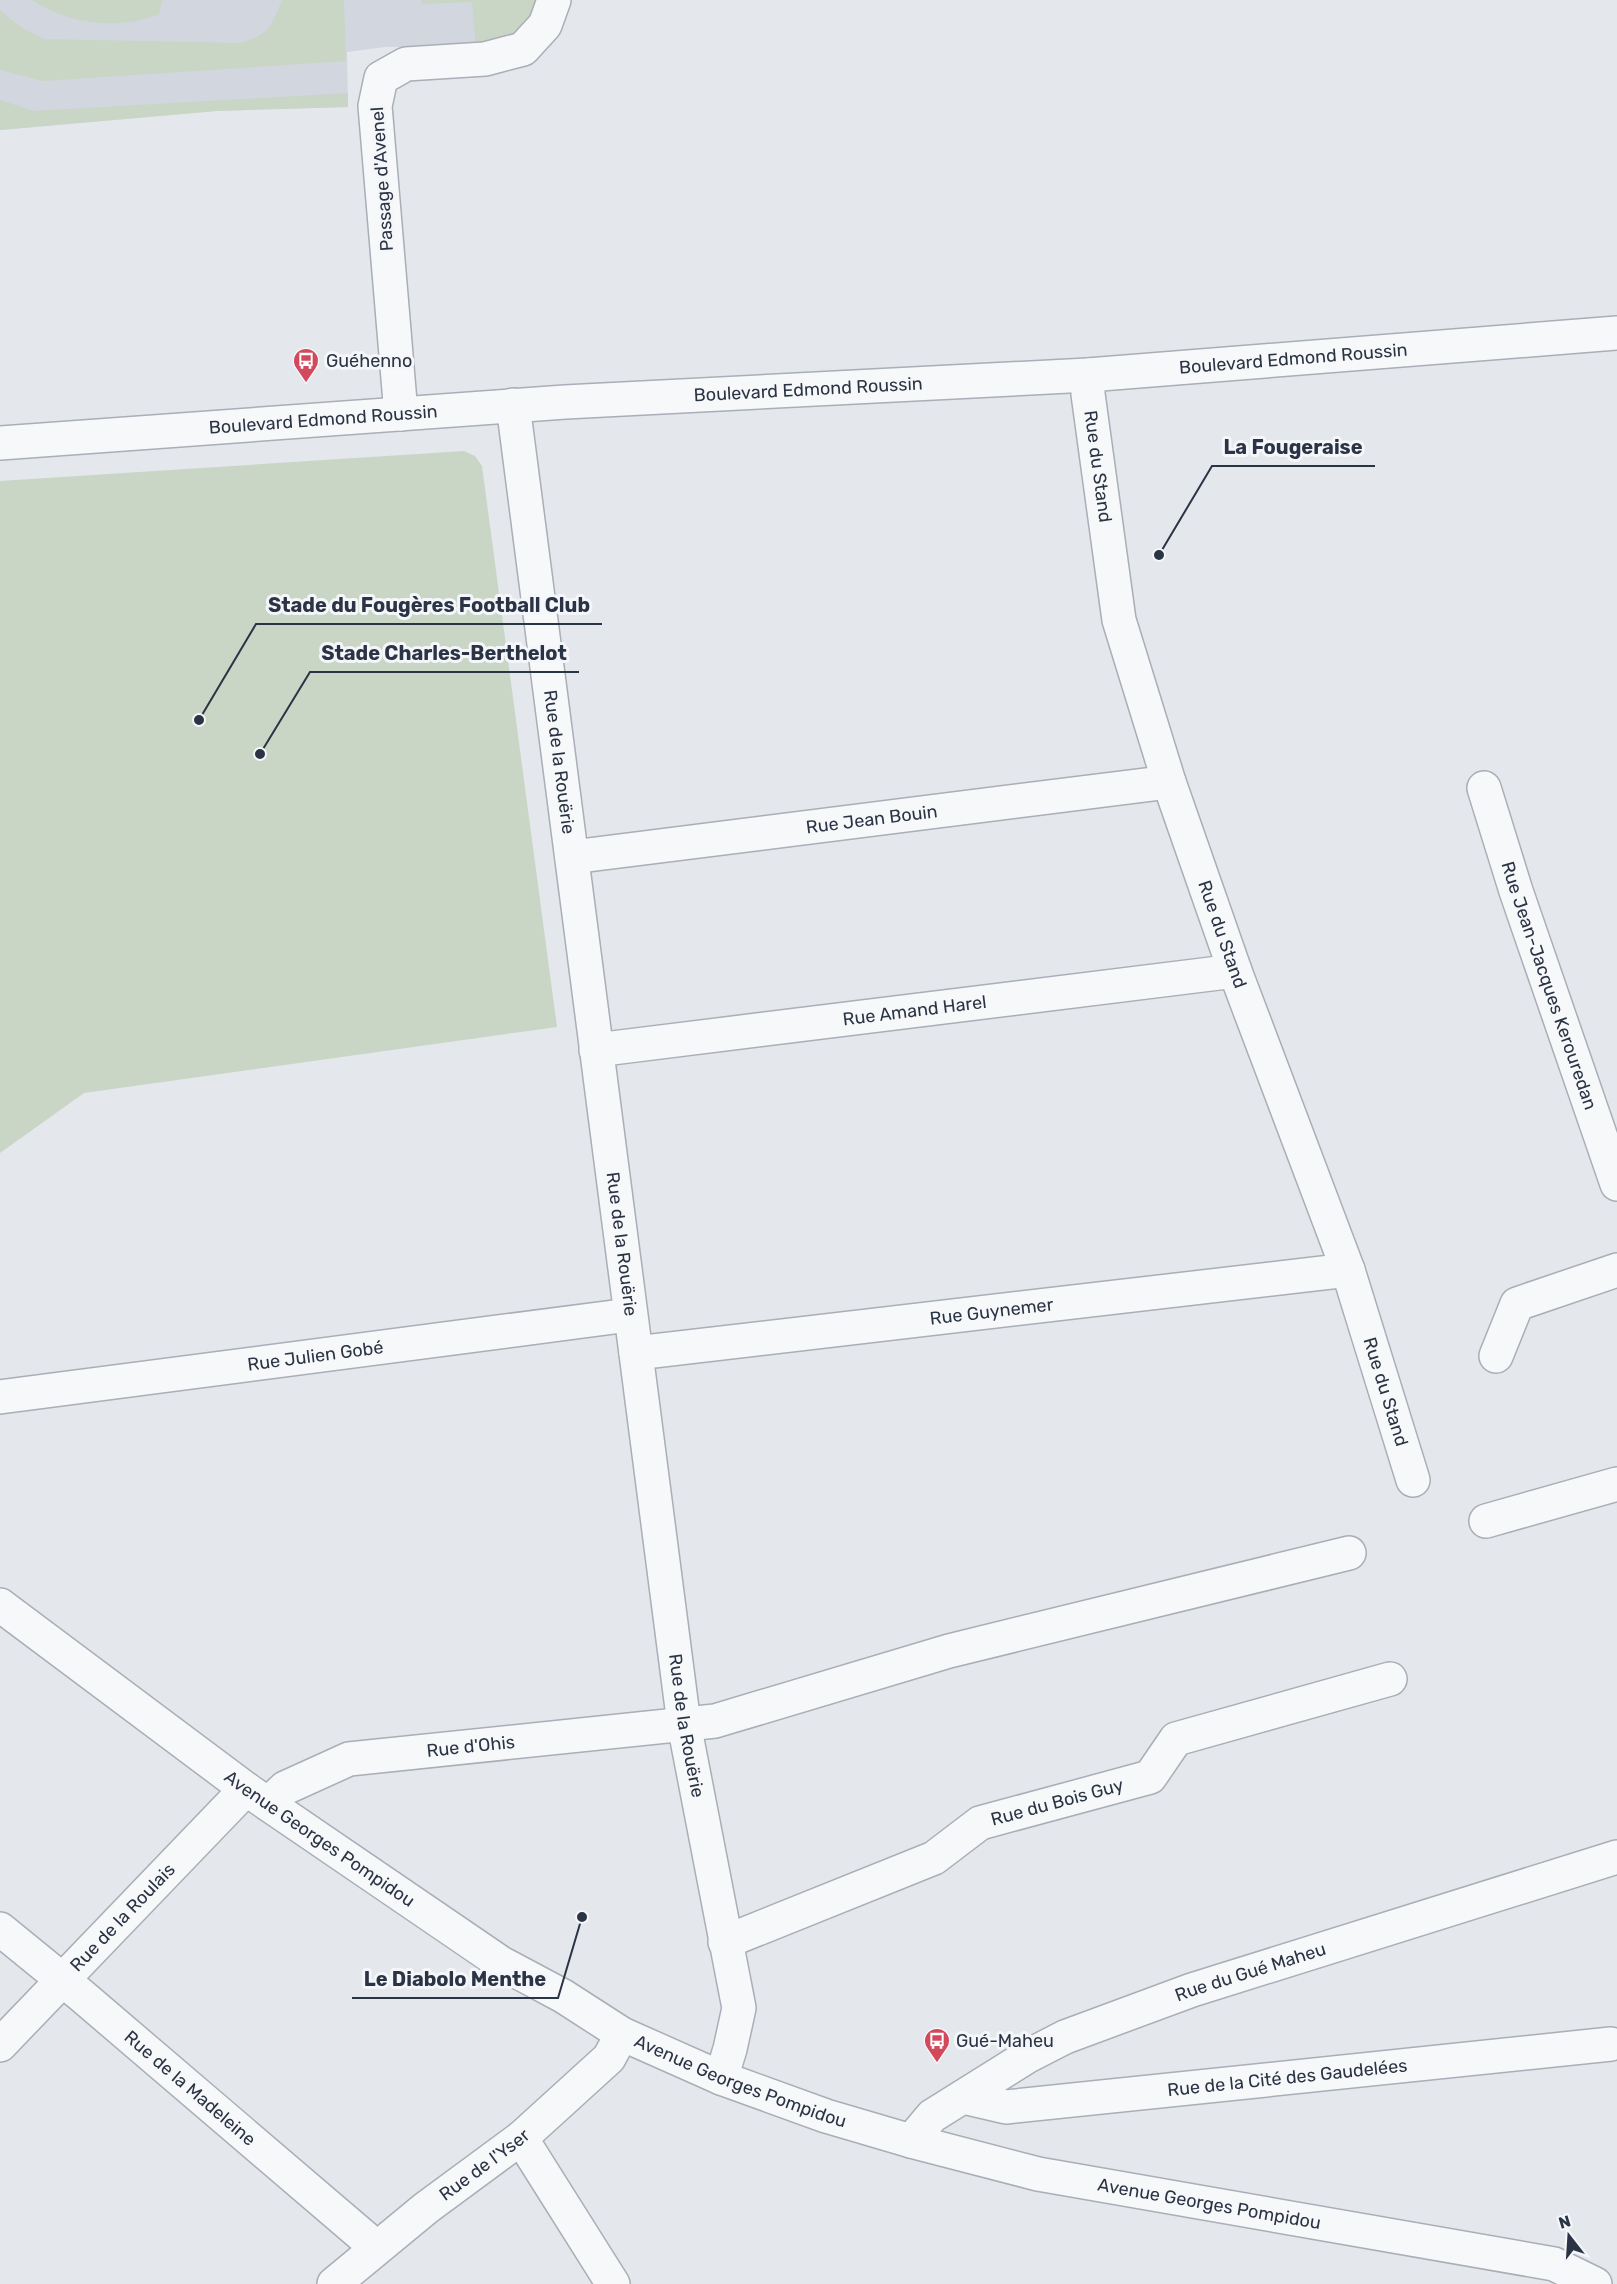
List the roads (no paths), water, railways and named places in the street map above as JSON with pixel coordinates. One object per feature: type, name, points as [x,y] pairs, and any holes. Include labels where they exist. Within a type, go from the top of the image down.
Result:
[{"type":"street","name":"Passage d'Avenel","points":[[400,414],[375,106],[381,78],[406,64],[485,59],[523,49],[545,25],[554,0]]},
{"type":"street","name":"Boulevard Edmond Roussin","points":[[0,443],[513,405],[1088,375],[1617,333]]},
{"type":"street","name":"Rue du Stand","points":[[1088,375],[1088,394],[1119,620],[1169,783],[1235,971],[1348,1270],[1413,1480]]},
{"type":"street","name":"Rue de la Rouërie","points":[[513,405],[629,1315],[636,1353],[684,1724],[739,2008],[721,2078]]},
{"type":"street","name":"Rue Jean Bouin","points":[[572,857],[1169,783]]},
{"type":"street","name":"Rue Jean-Jacques Kerouredan","points":[[1484,788],[1516,891],[1617,1184]]},
{"type":"street","name":"Rue Amand Harel","points":[[596,1050],[1235,971]]},
{"type":"street","name":"Rue Guynemer","points":[[636,1353],[1348,1270]]},
{"type":"street","points":[[1496,1356],[1517,1304],[1617,1270]]},
{"type":"street","name":"Rue Julien Gobé","points":[[0,1397],[629,1315]]},
{"type":"street","points":[[1486,1521],[1617,1484]]},
{"type":"street","points":[[684,1724],[715,1721],[949,1651],[1349,1553]]},
{"type":"street","name":"Avenue Georges Pompidou","points":[[0,1605],[257,1797],[501,1963],[563,1996],[622,2034],[721,2078],[826,2116],[1038,2174],[1554,2264],[1595,2284]]},
{"type":"street","name":"Rue du Bois Guy","points":[[725,1942],[934,1858],[980,1823],[1150,1777],[1176,1739],[1390,1679]]},
{"type":"street","name":"Rue d'Ohis","points":[[257,1797],[285,1788],[349,1760],[684,1724]]},
{"type":"street","name":"Rue de la Roulais","points":[[0,2045],[63,1980],[257,1797]]},
{"type":"street","name":"Rue du Gué Maheu","points":[[911,2141],[932,2116],[1028,2056],[1065,2037],[1192,1990],[1617,1857]]},
{"type":"street","name":"Rue de la Madeleine","points":[[0,1929],[377,2248]]},
{"type":"street","name":"Rue de l'Yser","points":[[334,2284],[377,2248],[521,2138],[609,2058],[622,2034]]},
{"type":"street","name":"Rue de la Cité des Gaudelées","points":[[963,2097],[1006,2106],[1611,2044]]},
{"type":"street","points":[[521,2138],[613,2284]]},
{"type":"place","name":"Guéhenno","points":[[306,384]]},
{"type":"place","name":"La Fougeraise","points":[[1159,555]]},
{"type":"place","name":"Stade du Fougères Football Club","points":[[199,720]]},
{"type":"place","name":"Stade Charles-Berthelot","points":[[260,754]]},
{"type":"place","name":"Le Diabolo Menthe","points":[[582,1917]]},
{"type":"place","name":"Gué-Maheu","points":[[937,2064]]}]
